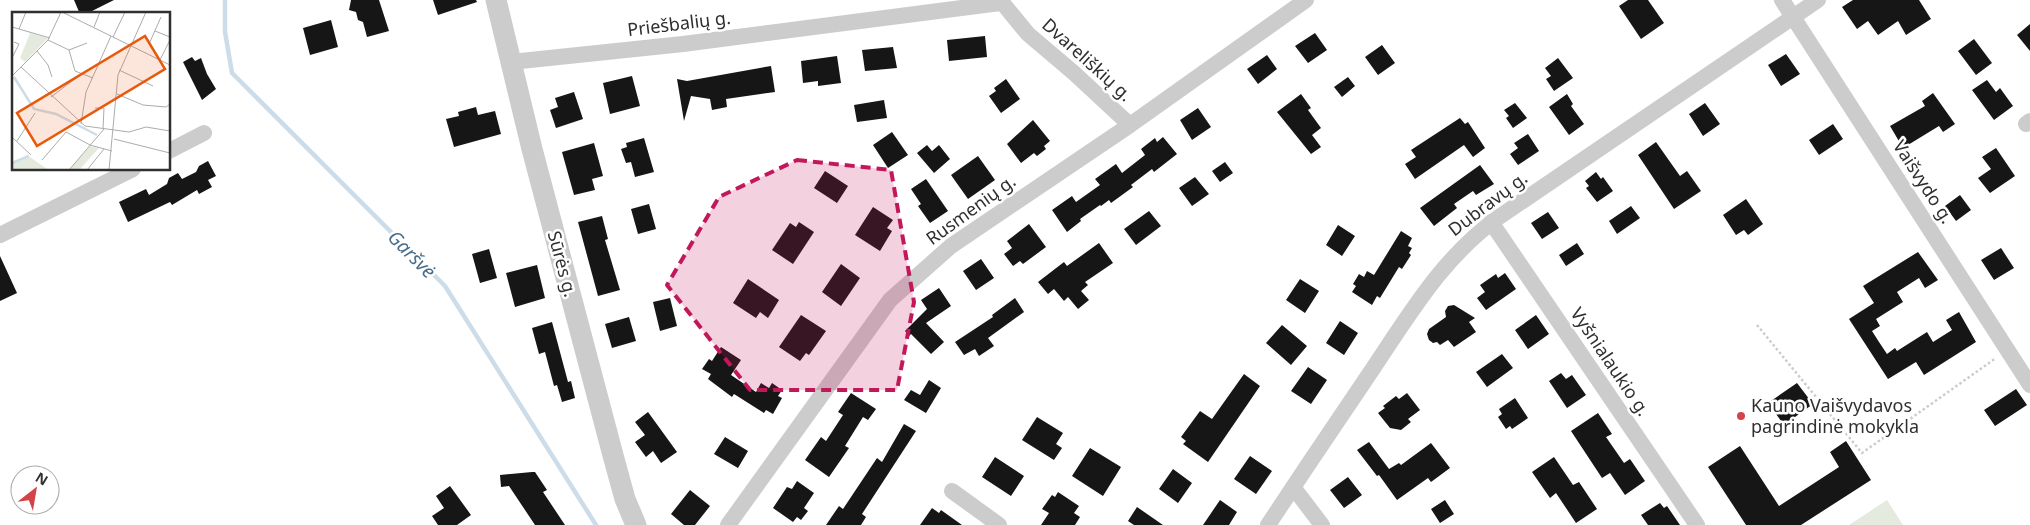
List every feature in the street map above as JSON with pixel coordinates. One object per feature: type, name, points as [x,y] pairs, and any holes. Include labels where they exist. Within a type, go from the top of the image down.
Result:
[{"type":"street","name":"Sūrės g.","points":[[496,0],[532,149],[624,499],[636,525]]},
{"type":"street","name":"Rusmenių g.","points":[[728,525],[890,300],[951,246],[1130,126],[1306,0]]},
{"type":"street","name":"Vaišvydo g.","points":[[1782,0],[2030,385]]},
{"type":"street","name":"Dubravų g.","points":[[1268,525],[1442,268],[1465,245],[1491,222],[1818,0]]},
{"type":"street","name":"Priešbalių g.","points":[[511,62],[683,44],[1000,1]]},
{"type":"street","name":"Dvareliškių g.","points":[[1000,1],[1028,34],[1130,126]]},
{"type":"street","points":[[170,150],[204,133]]},
{"type":"street","points":[[0,235],[131,170]]},
{"type":"street","name":"Vyšnialaukio g.","points":[[1491,222],[1697,525]]},
{"type":"street","points":[[1293,487],[1322,525]]},
{"type":"street","points":[[952,491],[999,525]]},
{"type":"path","points":[[1756,325],[1862,453],[2007,350]]},
{"type":"highlighted area","points":[[797,160],[891,170],[914,302],[897,390],[750,390],[667,285],[719,197]]},
{"type":"shaded area","points":[[1887,500],[1903,525],[1849,525]]},
{"type":"building","points":[[74,0],[114,0],[90,12],[79,12]]},
{"type":"building","points":[[351,0],[379,0],[389,31],[367,37],[363,22],[358,20],[356,12],[349,10]]},
{"type":"building","points":[[433,0],[476,0],[477,2],[438,15]]},
{"type":"building","points":[[1628,0],[1648,0],[1664,23],[1641,39],[1619,6]]},
{"type":"building","points":[[1853,0],[1919,0],[1931,19],[1906,35],[1898,21],[1878,35],[1868,21],[1857,29],[1842,7]]},
{"type":"building","points":[[331,20],[338,47],[310,55],[303,28]]},
{"type":"building","points":[[2030,24],[2030,51],[2017,35]]},
{"type":"building","points":[[1315,33],[1327,50],[1308,63],[1295,46]]},
{"type":"building","points":[[985,36],[987,57],[949,61],[947,40]]},
{"type":"building","points":[[1974,39],[1992,63],[1976,75],[1958,51]]},
{"type":"building","points":[[1382,45],[1395,63],[1378,75],[1365,57]]},
{"type":"building","points":[[893,47],[897,68],[865,71],[862,50]]},
{"type":"building","points":[[1786,54],[1800,74],[1781,86],[1768,65]]},
{"type":"building","points":[[1267,55],[1277,69],[1258,84],[1247,69]]},
{"type":"building","points":[[837,56],[841,83],[818,86],[818,81],[803,83],[801,61]]},
{"type":"building","points":[[192,57],[195,61],[201,58],[207,74],[216,89],[202,100],[183,62]]},
{"type":"building","points":[[1558,58],[1573,78],[1554,91],[1546,79],[1551,76],[1545,68]]},
{"type":"building","points":[[771,66],[775,92],[726,99],[727,107],[712,110],[710,99],[691,96],[684,121],[677,79],[687,81]]},
{"type":"building","points":[[632,76],[640,106],[610,114],[603,83]]},
{"type":"building","points":[[1348,77],[1355,86],[1342,97],[1334,87]]},
{"type":"building","points":[[1006,79],[1020,99],[1001,113],[989,96],[996,91],[994,88]]},
{"type":"building","points":[[1987,80],[1996,92],[2000,88],[2013,106],[1994,120],[1972,90]]},
{"type":"building","points":[[574,92],[583,119],[556,128],[550,110],[558,107],[555,98]]},
{"type":"building","points":[[1933,93],[1955,124],[1943,132],[1939,126],[1903,148],[1890,126],[1925,106],[1922,101]]},
{"type":"building","points":[[1301,94],[1311,108],[1308,110],[1321,128],[1312,135],[1321,147],[1311,154],[1277,112]]},
{"type":"building","points":[[1567,94],[1573,104],[1571,106],[1584,124],[1569,135],[1549,107]]},
{"type":"building","points":[[884,100],[887,118],[857,122],[854,105]]},
{"type":"building","points":[[1515,103],[1527,118],[1513,128],[1506,118],[1509,116],[1504,110]]},
{"type":"building","points":[[1705,103],[1720,124],[1703,136],[1689,114]]},
{"type":"building","points":[[476,107],[478,115],[495,111],[501,134],[454,147],[446,119],[459,116],[458,112]]},
{"type":"building","points":[[1198,108],[1211,127],[1192,140],[1180,120]]},
{"type":"building","points":[[1460,118],[1465,124],[1468,122],[1485,148],[1473,157],[1464,145],[1415,179],[1405,164],[1416,157],[1411,150]]},
{"type":"building","points":[[1033,120],[1050,141],[1044,146],[1046,149],[1037,156],[1034,153],[1021,163],[1007,144]]},
{"type":"building","points":[[1833,124],[1843,139],[1819,155],[1809,140]]},
{"type":"building","points":[[892,132],[908,155],[888,168],[873,145]]},
{"type":"building","points":[[1528,134],[1539,151],[1518,165],[1510,154],[1518,148],[1514,143]]},
{"type":"building","points":[[1163,137],[1177,154],[1154,172],[1152,169],[1131,185],[1133,187],[1111,203],[1109,200],[1080,219],[1081,221],[1067,232],[1052,210],[1072,196],[1076,202],[1100,185],[1095,179],[1116,164],[1122,173],[1145,155],[1141,149],[1155,138],[1157,142]]},
{"type":"building","points":[[644,138],[654,172],[635,177],[631,162],[626,163],[621,149],[627,147],[626,143]]},
{"type":"building","points":[[1656,142],[1680,176],[1687,171],[1701,191],[1674,209],[1638,155]]},
{"type":"building","points":[[594,143],[603,176],[592,179],[595,190],[574,195],[562,152]]},
{"type":"building","points":[[927,145],[932,151],[939,145],[950,159],[934,173],[917,153]]},
{"type":"building","points":[[1996,148],[2015,176],[1990,193],[1978,178],[1991,169],[1982,157]]},
{"type":"building","points":[[978,156],[995,180],[968,199],[951,175]]},
{"type":"building","points":[[208,161],[216,176],[208,180],[212,187],[199,194],[197,190],[172,205],[170,202],[128,222],[119,202],[146,189],[149,195],[167,184],[169,178],[178,173],[182,179],[196,172],[199,166]]},
{"type":"building","points":[[1225,162],[1233,173],[1220,182],[1212,171]]},
{"type":"building","points":[[1480,165],[1494,184],[1476,195],[1473,191],[1454,204],[1457,208],[1434,226],[1420,208]]},
{"type":"building","points":[[825,171],[848,186],[837,203],[814,188]]},
{"type":"building","points":[[1596,172],[1601,179],[1603,177],[1613,191],[1597,202],[1586,188],[1589,186],[1585,181]]},
{"type":"building","points":[[1195,177],[1209,194],[1192,206],[1179,188]]},
{"type":"building","points":[[926,179],[948,211],[930,223],[918,206],[921,204],[911,189]]},
{"type":"building","points":[[1960,195],[1971,210],[1956,221],[1945,206]]},
{"type":"building","points":[[1746,199],[1763,224],[1748,235],[1744,230],[1736,235],[1723,215]]},
{"type":"building","points":[[649,204],[656,229],[638,234],[631,209]]},
{"type":"building","points":[[1631,206],[1640,218],[1617,234],[1609,221]]},
{"type":"building","points":[[873,207],[893,220],[887,228],[892,231],[880,251],[855,235]]},
{"type":"building","points":[[1149,211],[1161,226],[1136,245],[1124,229]]},
{"type":"building","points":[[1548,212],[1559,228],[1542,239],[1531,223]]},
{"type":"building","points":[[602,216],[608,239],[605,240],[620,290],[598,296],[578,222]]},
{"type":"building","points":[[799,222],[814,232],[793,264],[772,250],[790,223],[796,227]]},
{"type":"building","points":[[1029,224],[1046,247],[1023,264],[1020,261],[1013,266],[1004,254],[1012,248],[1007,241]]},
{"type":"building","points":[[1338,225],[1355,236],[1342,256],[1326,245]]},
{"type":"building","points":[[1401,231],[1412,238],[1408,246],[1412,248],[1409,253],[1411,255],[1402,269],[1399,267],[1380,298],[1377,296],[1372,305],[1352,292],[1356,286],[1353,284],[1359,274],[1364,277],[1367,271],[1374,275]]},
{"type":"building","points":[[1099,243],[1113,263],[1085,282],[1088,285],[1081,291],[1089,300],[1078,309],[1068,297],[1064,301],[1054,289],[1048,294],[1038,282],[1064,262],[1067,266]]},
{"type":"building","points":[[1577,243],[1584,254],[1566,266],[1559,255]]},
{"type":"building","points":[[2001,248],[2014,268],[1994,280],[1981,260]]},
{"type":"building","points":[[489,249],[497,278],[480,283],[472,254]]},
{"type":"building","points":[[1918,252],[1938,280],[1925,288],[1919,278],[1897,292],[1903,302],[1876,319],[1880,326],[1872,331],[1879,342],[1887,354],[1895,348],[1897,351],[1927,332],[1933,342],[1952,330],[1946,320],[1959,312],[1976,342],[1924,375],[1916,362],[1888,379],[1849,319],[1874,303],[1863,286]]},
{"type":"building","points":[[0,256],[17,293],[0,301]]},
{"type":"building","points":[[981,259],[994,278],[976,290],[963,271]]},
{"type":"building","points":[[841,264],[860,278],[841,306],[822,292]]},
{"type":"building","points":[[537,265],[545,298],[515,307],[506,273]]},
{"type":"building","points":[[1505,273],[1516,289],[1486,310],[1477,298],[1485,292],[1480,285],[1496,274],[1498,278]]},
{"type":"building","points":[[748,279],[779,300],[768,318],[760,312],[756,318],[733,303]]},
{"type":"building","points":[[1300,279],[1319,291],[1305,313],[1286,300]]},
{"type":"building","points":[[939,288],[951,306],[926,323],[944,342],[931,354],[911,334],[909,336],[905,331],[927,309],[921,300]]},
{"type":"building","points":[[670,298],[677,326],[660,331],[653,302]]},
{"type":"building","points":[[1015,298],[1024,312],[988,338],[994,346],[979,356],[975,349],[964,355],[955,342],[993,317],[992,315]]},
{"type":"building","points":[[1454,305],[1475,318],[1469,322],[1476,332],[1454,347],[1448,340],[1440,345],[1437,342],[1433,343],[1429,340],[1427,334],[1429,329],[1446,317],[1445,311],[1448,306]]},
{"type":"building","points":[[801,315],[826,331],[809,355],[806,353],[800,361],[779,347]]},
{"type":"building","points":[[1536,315],[1549,334],[1528,349],[1515,330]]},
{"type":"building","points":[[629,317],[636,341],[612,348],[605,324]]},
{"type":"building","points":[[1340,321],[1358,333],[1344,355],[1326,343]]},
{"type":"building","points":[[552,322],[568,382],[571,381],[575,398],[562,402],[557,385],[554,386],[545,352],[539,354],[532,328]]},
{"type":"building","points":[[1282,325],[1307,346],[1291,365],[1266,343]]},
{"type":"building","points":[[721,347],[741,360],[731,375],[756,392],[761,383],[769,388],[772,383],[782,390],[778,396],[782,398],[773,414],[766,410],[764,413],[734,394],[732,397],[708,379],[711,374],[702,369],[709,359],[712,361]]},
{"type":"building","points":[[1502,354],[1513,368],[1487,387],[1476,372]]},
{"type":"building","points":[[1308,367],[1327,380],[1311,404],[1291,391]]},
{"type":"building","points":[[1561,373],[1566,379],[1572,375],[1586,395],[1567,408],[1549,381]]},
{"type":"building","points":[[1244,374],[1260,386],[1208,462],[1183,444],[1186,441],[1181,437],[1200,411],[1212,419]]},
{"type":"building","points":[[929,380],[941,388],[926,413],[904,400],[911,390],[920,395]]},
{"type":"building","points":[[1797,383],[1813,404],[1784,425],[1768,403]]},
{"type":"building","points":[[2016,389],[2027,405],[1995,426],[1984,410]]},
{"type":"building","points":[[851,393],[876,409],[868,420],[863,417],[845,446],[849,448],[829,477],[805,460],[821,437],[826,441],[843,415],[838,412]]},
{"type":"building","points":[[1407,393],[1420,410],[1408,419],[1411,422],[1401,430],[1390,428],[1378,413],[1385,408],[1383,406],[1396,396],[1399,399]]},
{"type":"building","points":[[1515,398],[1528,418],[1512,429],[1510,426],[1506,429],[1498,417],[1502,414],[1499,409]]},
{"type":"building","points":[[648,412],[677,452],[661,463],[653,451],[646,457],[635,442],[645,435],[635,422]]},
{"type":"building","points":[[1598,413],[1612,434],[1606,437],[1624,463],[1630,459],[1645,481],[1625,495],[1610,473],[1602,478],[1571,431]]},
{"type":"building","points":[[1037,417],[1063,433],[1056,444],[1062,448],[1054,460],[1022,440]]},
{"type":"building","points":[[904,424],[916,431],[862,514],[866,517],[861,525],[826,525],[839,506],[843,509],[877,458],[882,462]]},
{"type":"building","points":[[725,437],[748,451],[738,468],[714,454]]},
{"type":"building","points":[[1846,441],[1871,480],[1801,525],[1746,525],[1708,467],[1740,446],[1779,506],[1839,467],[1830,452]]},
{"type":"building","points":[[1369,442],[1389,469],[1399,463],[1401,465],[1431,443],[1450,468],[1431,482],[1428,478],[1397,500],[1379,475],[1377,476],[1357,450]]},
{"type":"building","points":[[1090,448],[1121,467],[1103,496],[1072,476]]},
{"type":"building","points":[[1250,456],[1272,471],[1256,494],[1234,479]]},
{"type":"building","points":[[995,457],[1024,476],[1011,496],[982,477]]},
{"type":"building","points":[[1554,457],[1573,485],[1579,482],[1597,509],[1576,523],[1556,493],[1550,498],[1532,472]]},
{"type":"building","points":[[1173,469],[1192,483],[1178,503],[1159,489]]},
{"type":"building","points":[[535,472],[547,490],[543,492],[565,525],[535,525],[509,486],[501,487],[500,475]]},
{"type":"building","points":[[1348,477],[1362,495],[1344,508],[1330,490]]},
{"type":"building","points":[[797,481],[814,493],[804,508],[808,511],[801,520],[797,517],[793,522],[773,508],[787,487],[792,489]]},
{"type":"building","points":[[450,486],[471,515],[457,525],[438,525],[432,516],[444,508],[436,496]]},
{"type":"building","points":[[690,490],[710,506],[695,525],[684,525],[671,514]]},
{"type":"building","points":[[1058,492],[1079,506],[1074,513],[1080,517],[1075,525],[1041,525],[1049,513],[1042,509],[1052,495],[1055,497]]},
{"type":"building","points":[[1220,500],[1237,512],[1229,525],[1203,525]]},
{"type":"building","points":[[1445,500],[1454,514],[1440,523],[1431,509]]},
{"type":"building","points":[[1660,503],[1664,508],[1667,506],[1680,525],[1648,525],[1641,515]]},
{"type":"building","points":[[1137,507],[1163,525],[1134,525],[1128,521]]},
{"type":"building","points":[[932,508],[939,513],[941,510],[962,525],[920,525]]},
{"type":"waterway","name":"Garšvė","points":[[225,0],[225,32],[232,73],[445,286],[596,525]]},
{"type":"place","name":"Kauno Vaišvydavos pagrindinė mokykla","points":[[1741,416]]}]
